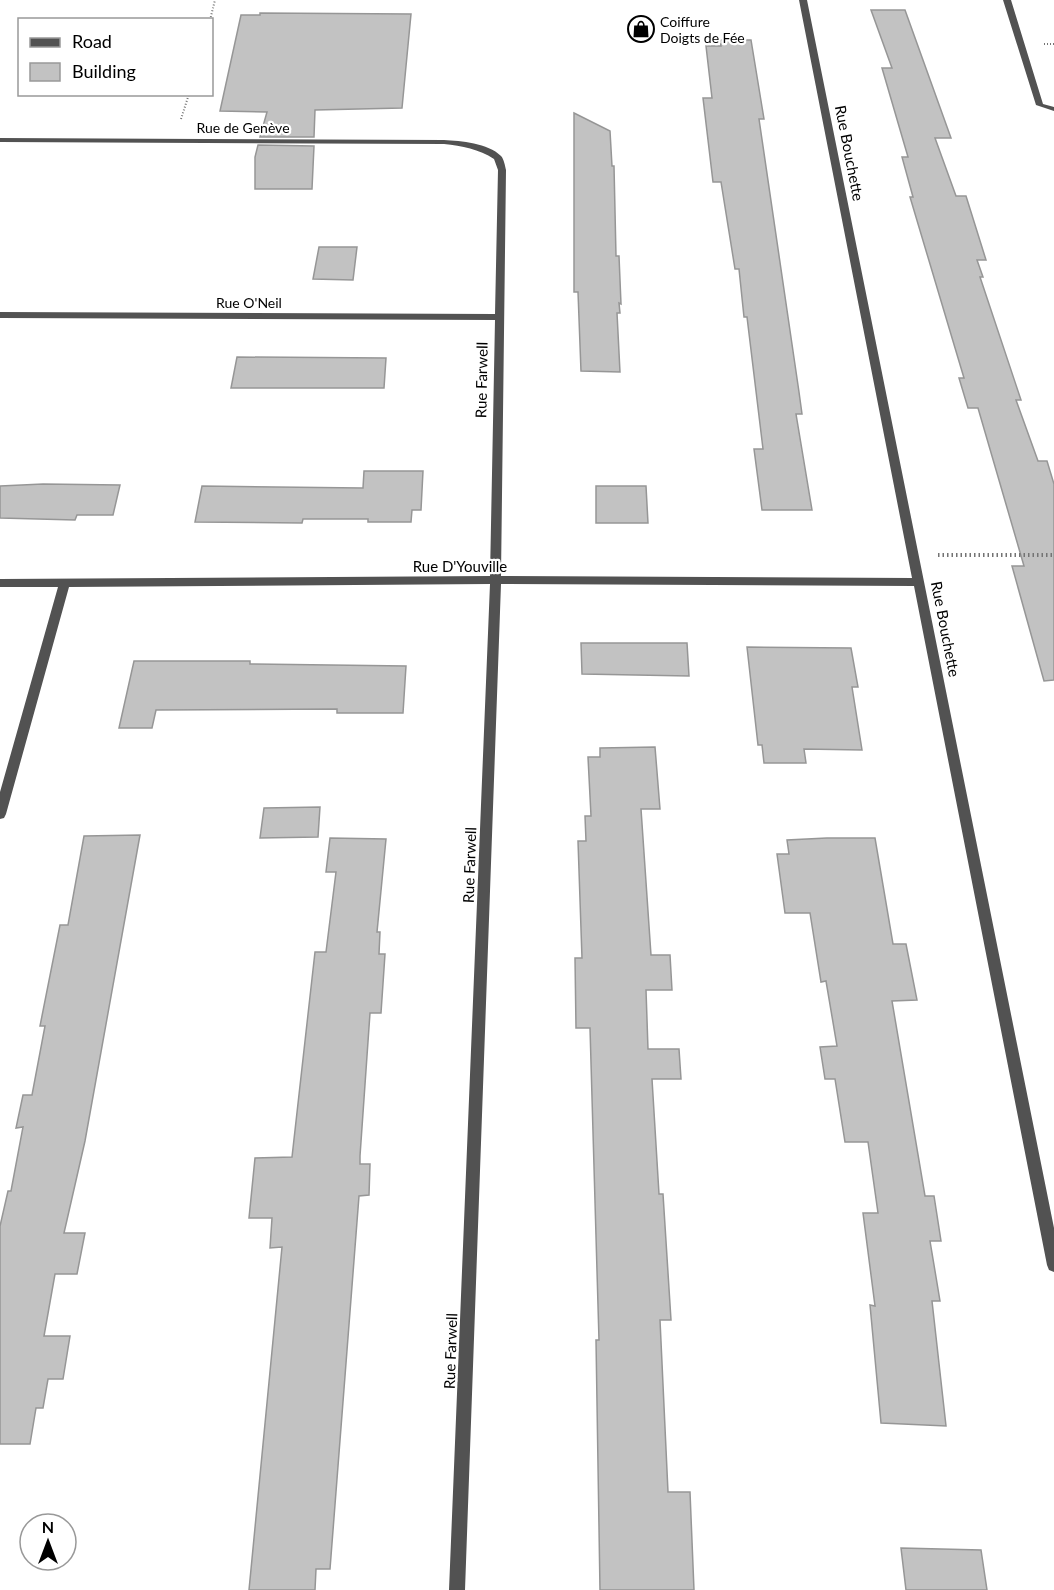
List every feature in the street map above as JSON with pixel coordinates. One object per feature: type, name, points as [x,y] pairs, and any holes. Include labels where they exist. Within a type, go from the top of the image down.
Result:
[{"type":"street","name":"Rue Bouchette","points":[[803,0],[1054,1264]]},
{"type":"street","points":[[1007,0],[1024,62],[1040,105],[1054,109]]},
{"type":"street","name":"Rue de Genève","points":[[0,140],[444,142],[467,144],[486,149]]},
{"type":"street","name":"Rue Farwell","points":[[457,1590],[495,580],[502,170],[498,158],[486,149]]},
{"type":"street","name":"Rue O'Neil","points":[[0,315],[499,317]]},
{"type":"street","name":"Rue D'Youville","points":[[0,583],[495,580],[920,582]]},
{"type":"street","points":[[0,814],[64,584]]},
{"type":"path","points":[[210,18],[215,0]]},
{"type":"path","points":[[915,555],[1054,555]]},
{"type":"building","points":[[871,10],[905,10],[951,138],[935,138],[956,196],[966,196],[986,260],[977,260],[983,277],[980,277],[1021,400],[1016,400],[1038,461],[1047,461],[1054,484],[1054,680],[1044,681],[1012,566],[1024,566],[978,408],[968,408],[959,378],[964,378],[910,197],[913,197],[902,157],[908,157],[882,68],[892,68]]},
{"type":"building","points":[[260,13],[411,14],[402,108],[315,110],[314,137],[260,137],[267,112],[220,111],[241,15],[260,15]]},
{"type":"building","points":[[720,40],[751,40],[764,119],[759,119],[802,414],[796,414],[812,510],[762,510],[754,449],[763,449],[747,317],[744,317],[739,269],[735,269],[721,182],[713,182],[703,98],[712,98],[706,46],[721,46]]},
{"type":"building","points":[[574,113],[610,131],[612,166],[614,166],[616,256],[619,256],[621,304],[619,303],[620,313],[617,313],[620,372],[581,371],[578,292],[574,292]]},
{"type":"building","points":[[258,145],[314,146],[312,189],[255,189],[255,157]]},
{"type":"building","points":[[319,247],[357,247],[353,280],[313,279]]},
{"type":"building","points":[[237,357],[386,358],[384,388],[231,388]]},
{"type":"building","points":[[364,471],[423,471],[421,510],[412,510],[411,522],[368,522],[368,519],[303,519],[302,523],[195,522],[202,486],[363,488]]},
{"type":"building","points":[[120,485],[113,515],[77,515],[75,520],[0,518],[0,486]]},
{"type":"building","points":[[596,486],[646,486],[648,523],[596,523]]},
{"type":"building","points":[[581,643],[687,643],[689,676],[582,674]]},
{"type":"building","points":[[747,647],[851,648],[858,687],[852,687],[862,750],[804,749],[806,763],[764,763],[762,745],[758,745]]},
{"type":"building","points":[[134,661],[250,661],[250,664],[406,666],[403,713],[337,713],[337,709],[156,710],[152,728],[119,728]]},
{"type":"building","points":[[655,747],[660,809],[641,809],[651,955],[670,955],[672,990],[646,990],[648,1049],[679,1049],[681,1079],[652,1079],[659,1194],[663,1194],[671,1320],[660,1320],[668,1492],[690,1492],[694,1590],[600,1590],[596,1340],[599,1340],[590,1028],[576,1028],[575,958],[582,958],[578,841],[586,841],[585,816],[591,816],[588,757],[600,757],[600,748]]},
{"type":"building","points":[[320,807],[318,837],[260,838],[264,808]]},
{"type":"building","points":[[140,835],[85,1141],[64,1233],[85,1233],[77,1274],[55,1274],[44,1336],[70,1336],[63,1379],[48,1379],[43,1408],[36,1408],[30,1444],[0,1444],[0,1226],[8,1191],[11,1191],[23,1127],[16,1128],[23,1095],[32,1095],[45,1026],[40,1026],[60,925],[68,925],[84,836]]},
{"type":"building","points":[[330,838],[386,839],[377,932],[380,932],[379,954],[385,954],[381,1013],[370,1013],[360,1156],[360,1164],[370,1164],[369,1195],[359,1196],[330,1569],[316,1569],[315,1590],[249,1590],[282,1247],[270,1248],[272,1218],[249,1218],[255,1158],[292,1157],[315,952],[326,952],[336,872],[326,872]]},
{"type":"building","points":[[875,838],[893,944],[906,944],[917,1000],[892,1001],[925,1196],[934,1196],[941,1241],[930,1241],[940,1301],[932,1301],[946,1426],[881,1423],[870,1305],[875,1306],[863,1213],[878,1213],[868,1142],[845,1142],[835,1079],[825,1079],[820,1047],[837,1046],[826,981],[821,982],[810,913],[785,913],[777,854],[789,854],[787,840]]},
{"type":"building","points":[[901,1548],[981,1550],[987,1590],[906,1590]]},
{"type":"place","name":"Coiffure Doigts de Fée","points":[[641,29]]}]
